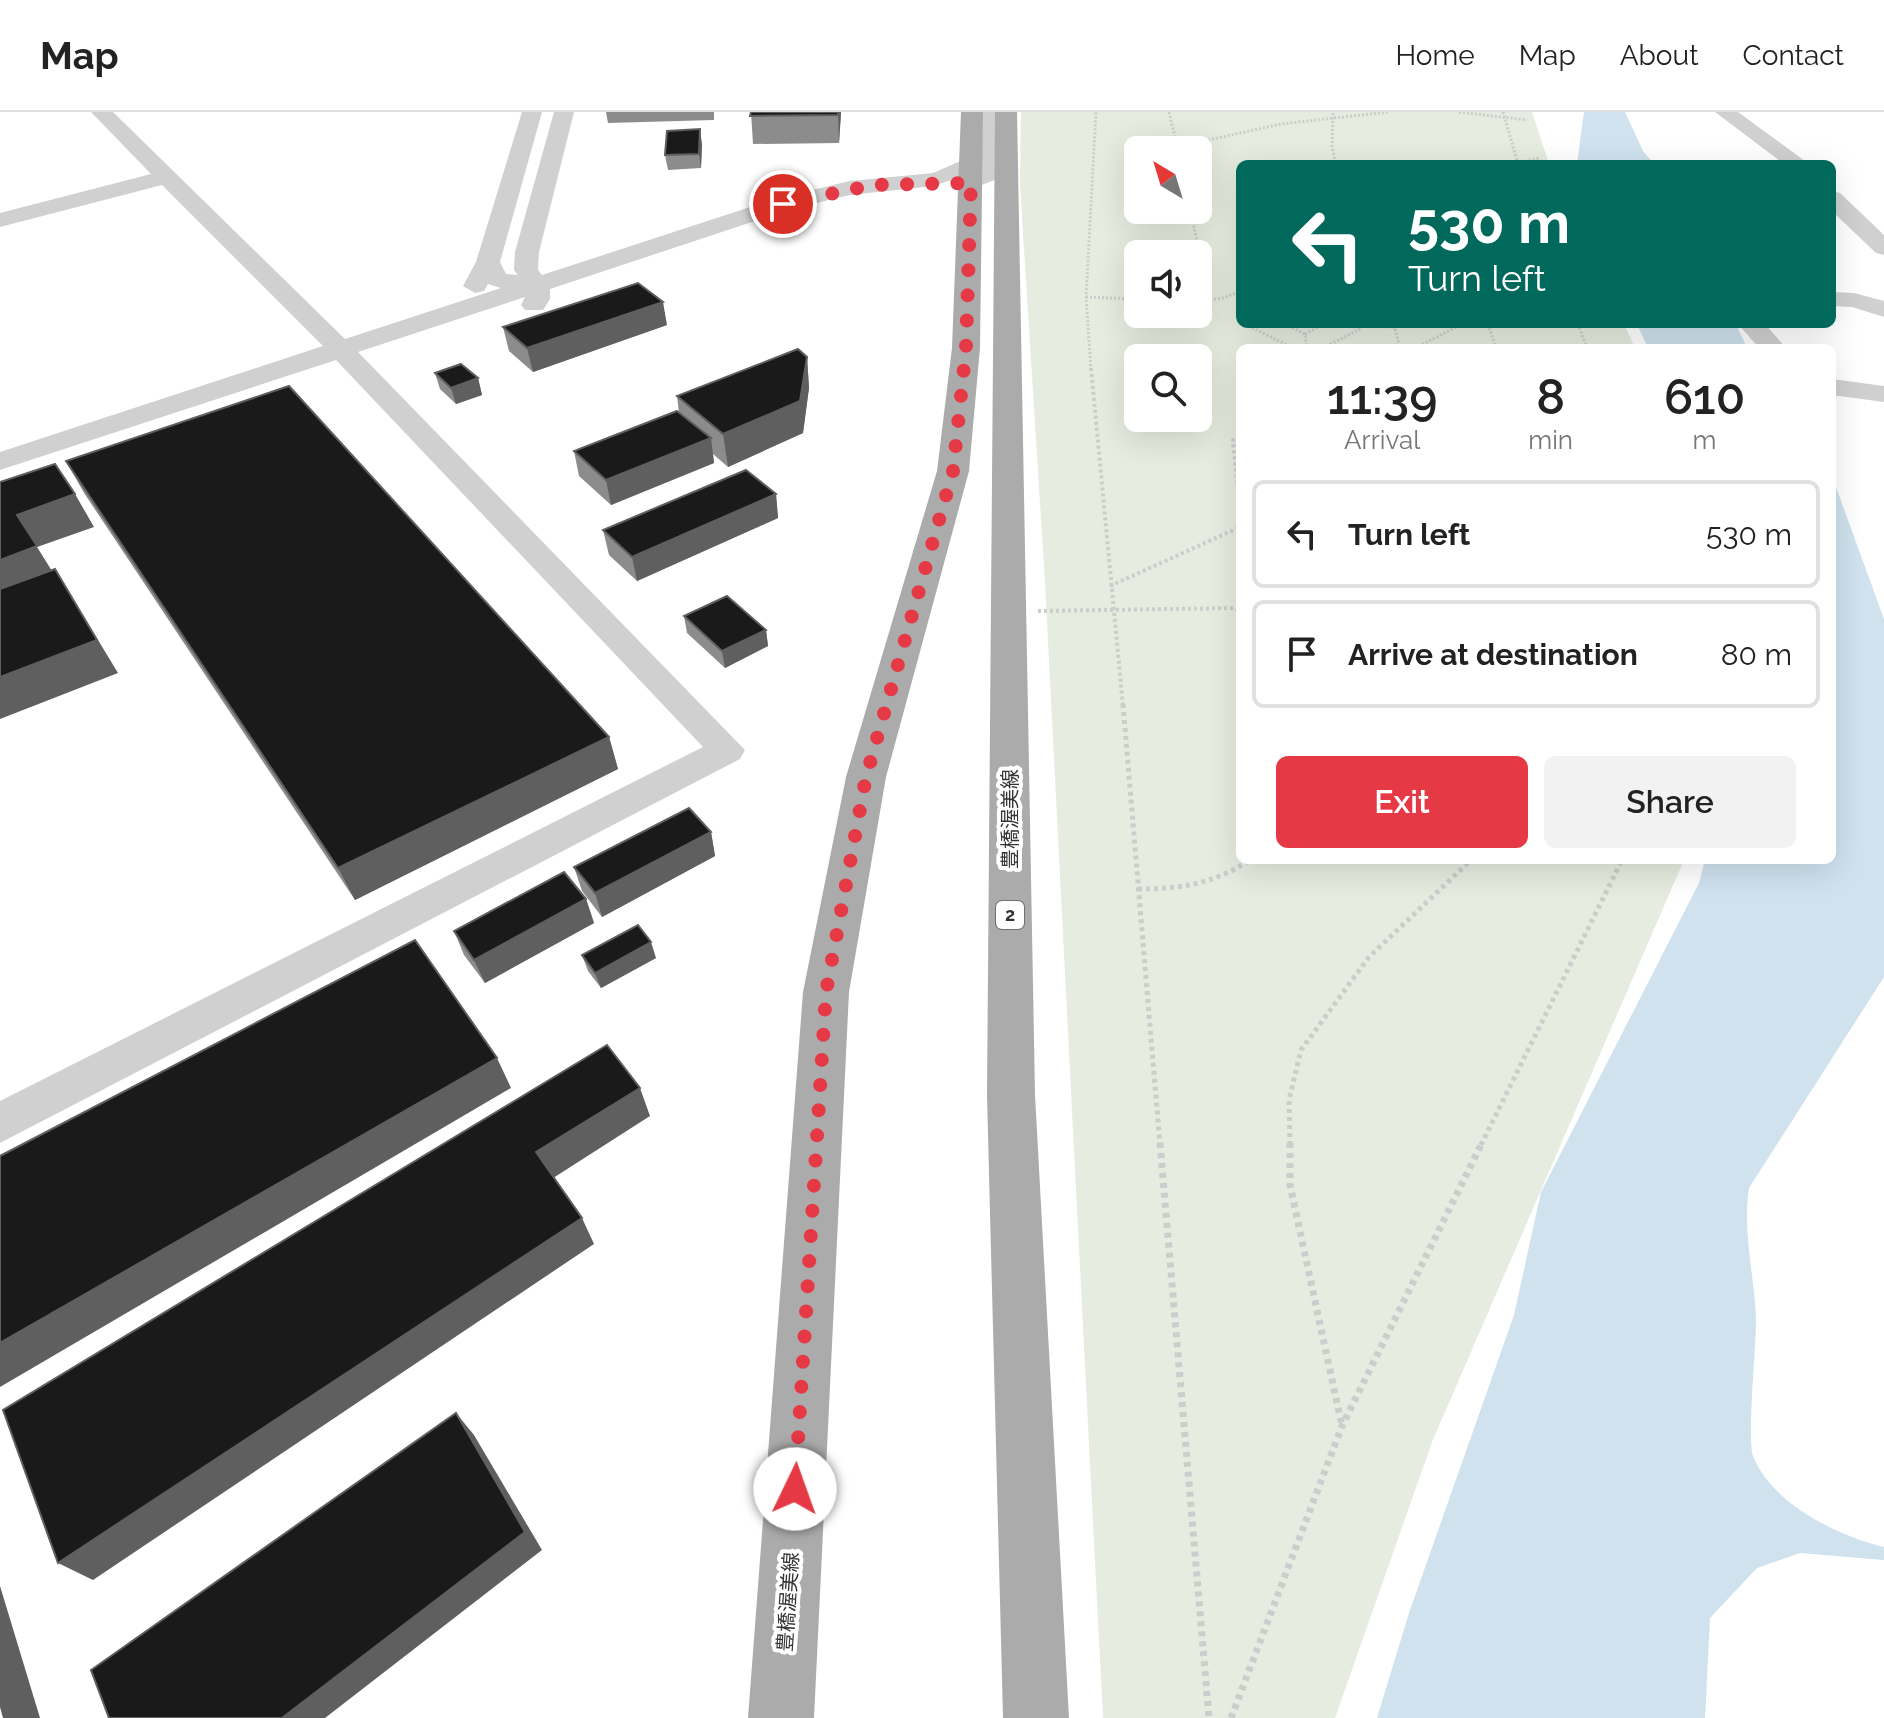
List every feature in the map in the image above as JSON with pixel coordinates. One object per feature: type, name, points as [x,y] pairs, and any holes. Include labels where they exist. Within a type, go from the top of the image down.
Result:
[{"type":"main road","name":"豊橋渥美線","points":[[972,112],[1009,612],[1011,1095],[1036,1718]]},
{"type":"main road","name":"豊橋渥美線","points":[[781,1718],[826,992],[866,777],[953,471],[980,190],[1006,112]]},
{"type":"street","points":[[436,318],[468,297],[488,262],[532,112]]},
{"type":"street","points":[[527,310],[538,299],[537,285],[526,270],[527,252],[564,112]]},
{"type":"street","points":[[926,188],[951,197],[980,190],[992,166],[993,112]]},
{"type":"street","points":[[1725,112],[1792,160]]},
{"type":"street","points":[[0,1123],[727,750],[349,358],[166,177],[94,113]]},
{"type":"street","points":[[0,220],[166,177]]},
{"type":"street","points":[[0,487],[349,358],[436,318],[794,201],[893,183],[980,190]]},
{"type":"street","points":[[0,461],[349,358],[527,310],[866,197],[926,188],[980,190]]},
{"type":"street","points":[[1836,202],[1884,248]]},
{"type":"street","points":[[527,252],[532,263],[545,271],[581,270]]},
{"type":"street","points":[[488,262],[491,276],[501,281],[537,285],[567,284],[663,263]]},
{"type":"street","points":[[1836,299],[1854,300],[1884,309]]},
{"type":"street","points":[[1755,328],[1769,344]]},
{"type":"street","points":[[1836,388],[1884,394]]},
{"type":"path","points":[[1096,112],[1086,297],[1209,1718]]},
{"type":"path","points":[[1169,112],[1175,136]]},
{"type":"path","points":[[1212,138],[1240,129],[1332,114],[1388,112]]},
{"type":"path","points":[[1459,112],[1503,114],[1527,120]]},
{"type":"path","points":[[1332,114],[1336,160]]},
{"type":"path","points":[[1503,114],[1517,160]]},
{"type":"path","points":[[1531,160],[1539,158]]},
{"type":"path","points":[[1212,301],[1236,292]]},
{"type":"path","points":[[1086,297],[1124,298]]},
{"type":"path","points":[[1253,328],[1285,344]]},
{"type":"path","points":[[1293,328],[1305,334]]},
{"type":"path","points":[[1305,334],[1316,328]]},
{"type":"path","points":[[1331,344],[1362,328]]},
{"type":"path","points":[[1423,344],[1454,328]]},
{"type":"path","points":[[1305,334],[1306,344]]},
{"type":"path","points":[[1236,439],[1233,440],[1236,470]]},
{"type":"path","points":[[1110,586],[1236,529]]},
{"type":"path","points":[[1009,612],[1236,609]]},
{"type":"path","points":[[1138,889],[1195,889],[1223,879],[1244,864]]},
{"type":"path","points":[[1342,1426],[1290,1185],[1289,1100],[1301,1050],[1369,957],[1467,864]]},
{"type":"path","points":[[1231,1718],[1342,1426],[1620,864]]},
{"type":"shaded area","points":[[1021,112],[1532,112],[1548,160],[1236,160],[1236,328],[1626,328],[1633,344],[1236,344],[1236,864],[1682,864],[1432,1442],[1335,1718],[1103,1718],[1045,582],[1020,185]]},
{"type":"water","points":[[1584,112],[1625,112],[1643,151],[1651,160],[1578,160]]},
{"type":"water","points":[[1639,328],[1738,328],[1745,344],[1646,344]]},
{"type":"water","points":[[1836,487],[1884,619],[1884,977],[1749,1188],[1747,1222],[1756,1321],[1751,1446],[1762,1473],[1791,1503],[1827,1526],[1884,1547],[1884,1560],[1800,1553],[1757,1568],[1710,1618],[1705,1718],[1377,1718],[1409,1613],[1514,1315],[1541,1192],[1699,883],[1704,864],[1836,864]]},
{"type":"building","points":[[751,112],[838,112],[838,115],[750,116]]},
{"type":"building","points":[[700,129],[699,154],[665,155],[667,131]]},
{"type":"building","points":[[638,283],[663,302],[527,348],[503,327]]},
{"type":"building","points":[[798,349],[807,357],[800,401],[723,434],[677,396]]},
{"type":"building","points":[[461,364],[478,378],[451,388],[435,373]]},
{"type":"building","points":[[289,386],[609,737],[338,868],[66,461]]},
{"type":"building","points":[[677,411],[711,438],[606,480],[574,451]]},
{"type":"building","points":[[55,464],[75,494],[17,515],[37,546],[0,560],[0,482]]},
{"type":"building","points":[[746,470],[776,494],[632,557],[603,530]]},
{"type":"building","points":[[55,569],[97,640],[0,677],[0,589]]},
{"type":"building","points":[[727,596],[766,630],[722,651],[684,616]]},
{"type":"building","points":[[689,808],[711,832],[595,893],[574,867]]},
{"type":"building","points":[[564,872],[586,899],[474,960],[454,931]]},
{"type":"building","points":[[638,925],[651,942],[595,973],[582,955]]},
{"type":"building","points":[[415,940],[497,1058],[0,1343],[0,1156]]},
{"type":"building","points":[[607,1045],[640,1088],[536,1152],[582,1218],[58,1563],[3,1410]]},
{"type":"building","points":[[456,1413],[525,1532],[282,1718],[109,1718],[91,1670]]},
{"type":"route","points":[[783,204],[823,193],[873,185],[971,183],[966,348],[953,471],[866,777],[826,992],[795,1489]]}]
